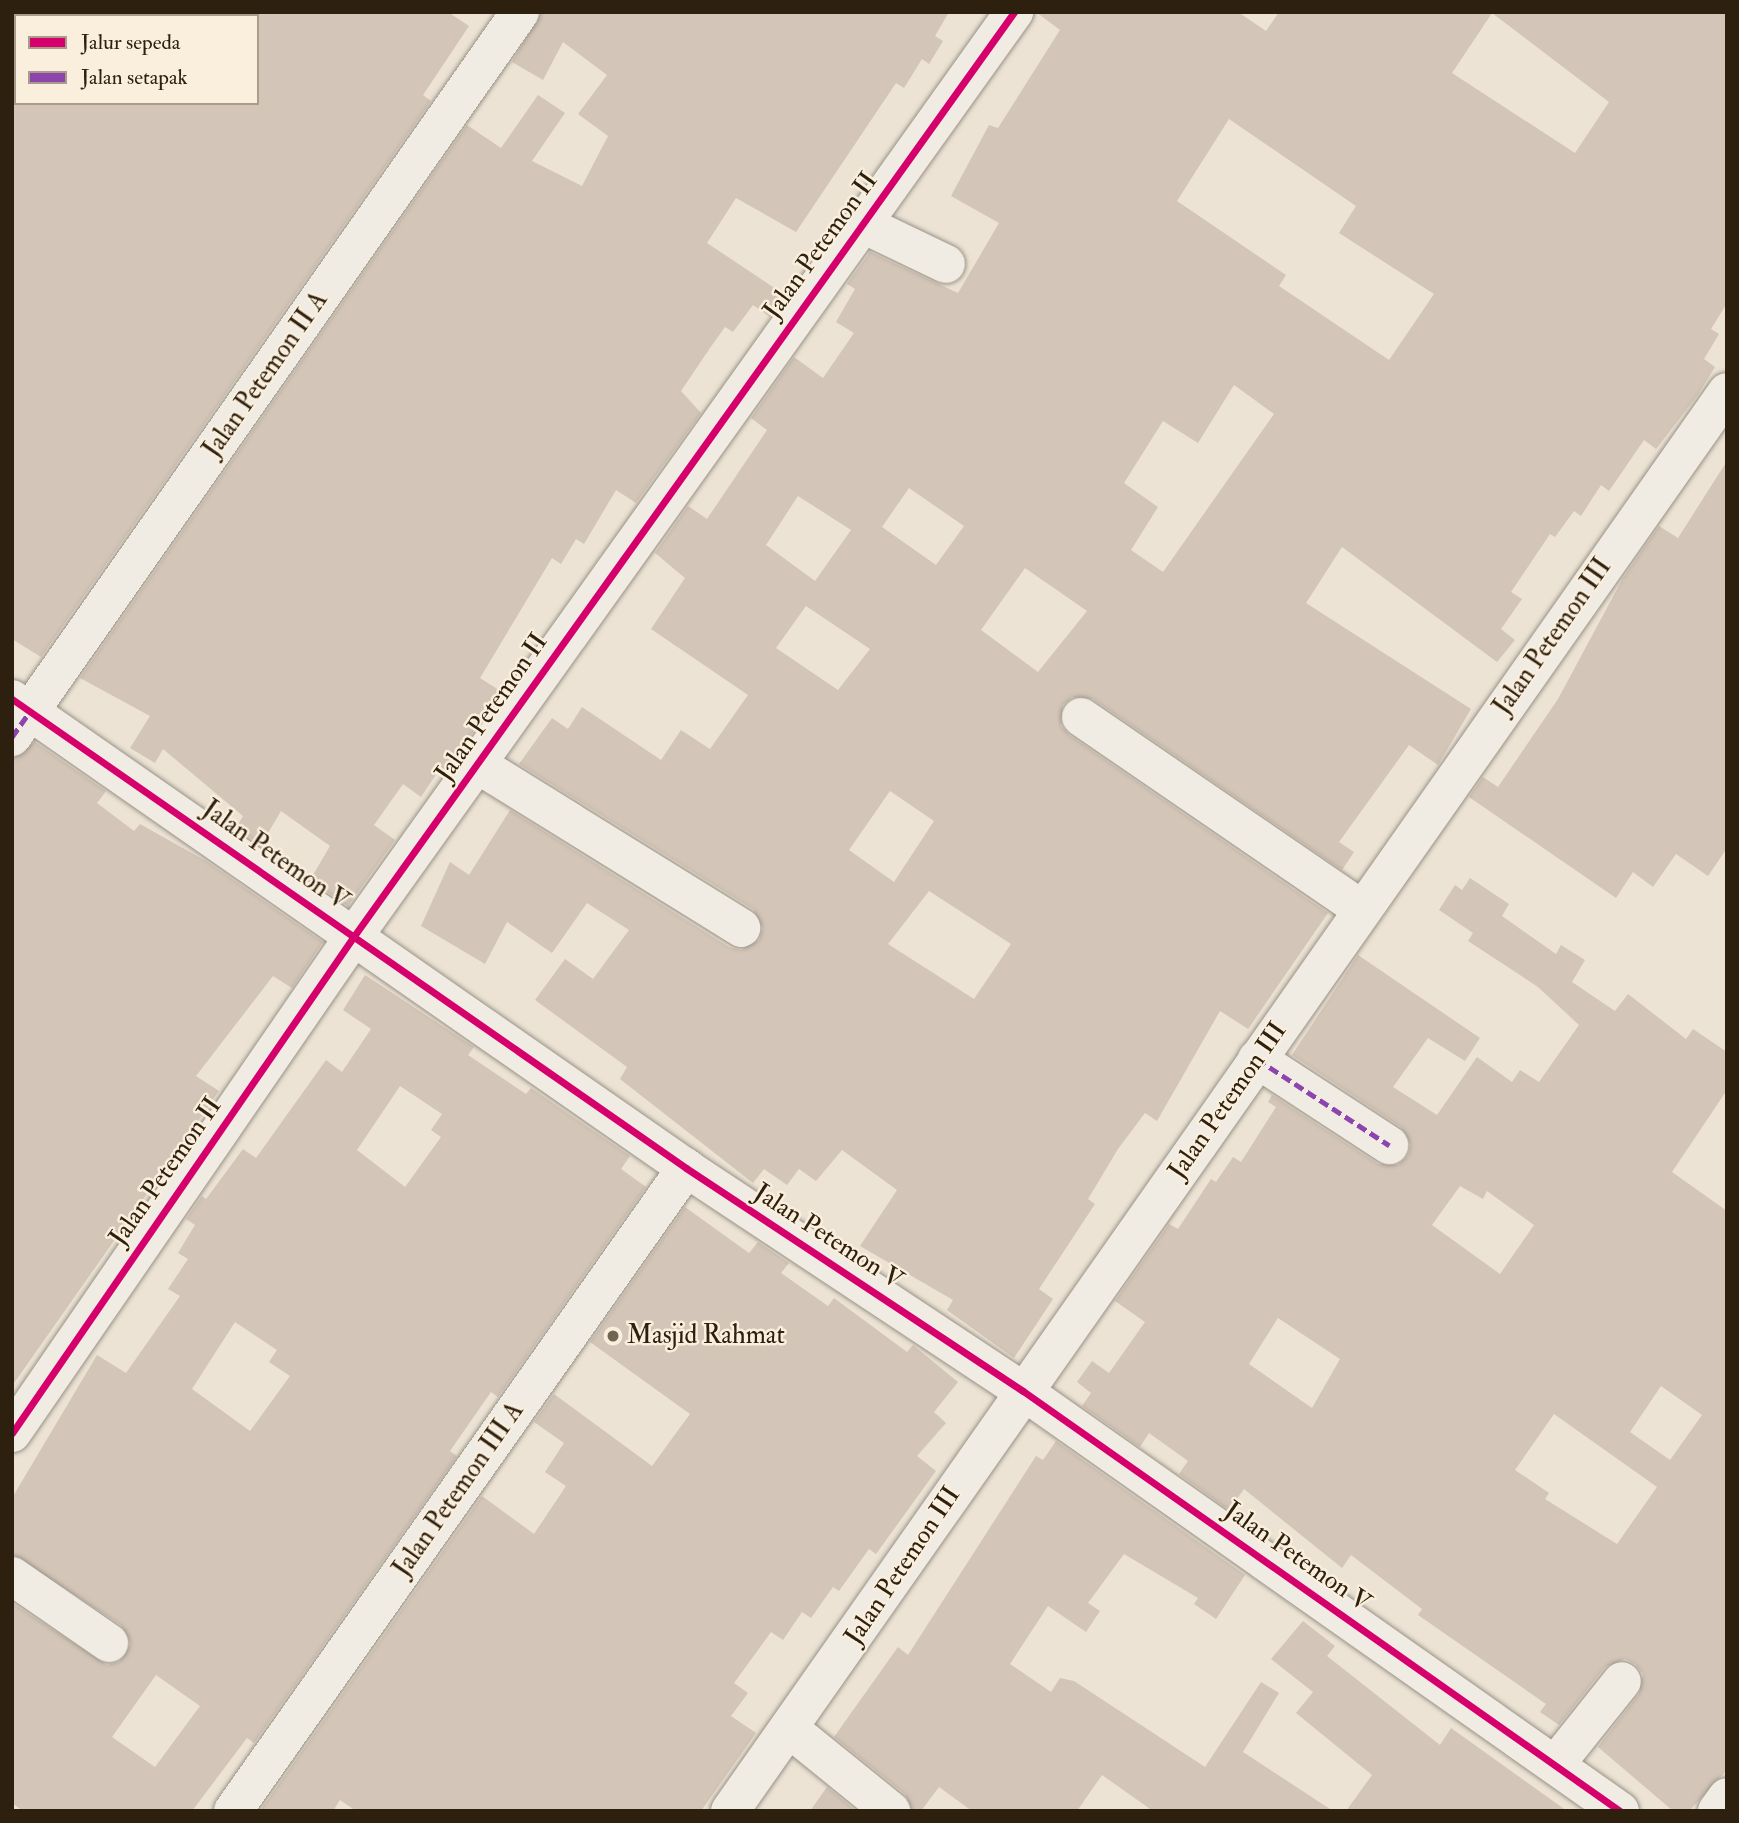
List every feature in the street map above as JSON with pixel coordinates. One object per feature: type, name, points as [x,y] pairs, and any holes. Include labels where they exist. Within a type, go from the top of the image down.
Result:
[{"type":"street","name":"Jalan Petemon II A","points":[[18,715],[520,12]]},
{"type":"street","name":"Jalan Petemon II","points":[[12,1433],[354,936],[1014,12]]},
{"type":"street","points":[[863,224],[946,264]]},
{"type":"street","name":"Jalan Petemon III","points":[[730,1811],[792,1730],[1023,1391],[1727,392]]},
{"type":"street","name":"Jalan Petemon V","points":[[18,715],[354,936],[686,1168],[1023,1391],[1620,1811]]},
{"type":"street","points":[[1081,717],[1361,909]]},
{"type":"street","points":[[477,764],[741,928]]},
{"type":"street","points":[[1257,1059],[1389,1145]]},
{"type":"street","name":"Jalan Petemon III A","points":[[233,1811],[686,1168]]},
{"type":"street","points":[[12,1576],[109,1643]]},
{"type":"street","points":[[1555,1765],[1622,1681]]},
{"type":"street","points":[[792,1730],[891,1811]]},
{"type":"street","points":[[1717,1811],[1727,1797]]},
{"type":"building","points":[[448,12],[469,26],[423,95],[431,101],[41,657],[12,639],[12,103],[259,105],[257,14]]},
{"type":"building","points":[[542,12],[949,12],[935,36],[943,41],[929,64],[922,59],[904,88],[896,83],[796,232],[736,198],[707,243],[785,295],[770,317],[753,305],[733,332],[725,327],[681,391],[701,413],[636,503],[616,490],[584,544],[576,539],[561,564],[552,558],[480,678],[502,692],[443,773],[439,770],[421,797],[403,784],[374,825],[395,840],[348,906],[310,880],[330,846],[281,811],[261,845],[236,828],[243,816],[163,749],[155,763],[130,748],[150,716],[80,678],[467,125],[501,148],[538,95],[565,113],[532,161],[582,186],[608,136],[578,114],[607,75],[563,42],[543,80],[512,62]]},
{"type":"building","points":[[1036,12],[1238,12],[1266,31],[1279,12],[1727,12],[1727,303],[1711,329],[1719,334],[1704,359],[1715,367],[1697,396],[1656,449],[1644,440],[1609,491],[1601,485],[1581,516],[1574,511],[1555,537],[1550,534],[1511,592],[1522,599],[1501,629],[1515,640],[1497,662],[1342,547],[1306,603],[1471,709],[1438,765],[1409,745],[1339,842],[1354,852],[1342,870],[1093,699],[1072,697],[1063,705],[1061,726],[1069,735],[1328,913],[1248,1029],[1220,1011],[1157,1121],[1145,1113],[1118,1149],[1088,1199],[1095,1204],[1039,1289],[1053,1299],[1014,1358],[947,1310],[953,1300],[860,1246],[897,1190],[842,1150],[816,1181],[799,1169],[787,1185],[764,1169],[753,1183],[620,1079],[627,1067],[535,1000],[565,959],[593,979],[629,930],[587,903],[552,953],[507,922],[485,964],[421,926],[450,862],[469,875],[510,810],[729,947],[741,950],[759,940],[763,928],[753,909],[519,764],[552,718],[568,729],[582,707],[661,760],[681,730],[710,749],[748,695],[651,629],[685,578],[655,553],[688,506],[707,519],[767,430],[751,418],[794,357],[823,378],[854,333],[836,322],[855,289],[847,284],[870,252],[958,293],[999,223],[951,196],[989,125],[998,128],[1060,30]],"holes":[[[1492,13],[1609,102],[1575,153],[1452,73]],[[1229,119],[1356,206],[1339,233],[1434,294],[1389,360],[1279,286],[1286,275],[1177,201]],[[1234,385],[1274,414],[1163,572],[1131,550],[1158,507],[1124,483],[1163,421],[1198,443]],[[909,488],[964,526],[936,565],[882,527]],[[798,496],[851,530],[815,581],[766,545]],[[1025,568],[1087,611],[1038,672],[981,630]],[[806,606],[870,649],[838,690],[776,648]],[[890,791],[934,821],[894,882],[849,850]],[[929,891],[1011,944],[974,999],[888,944]]]},
{"type":"building","points":[[1727,461],[1727,848],[1708,876],[1676,854],[1653,887],[1633,872],[1616,898],[1469,797],[1483,777],[1498,787],[1558,699],[1623,578],[1659,526],[1678,538]]},
{"type":"building","points":[[35,742],[106,791],[97,803],[134,831],[140,824],[206,861],[323,942],[292,988],[273,976],[196,1076],[219,1091],[12,1386],[12,759]]},
{"type":"building","points":[[1470,878],[1509,904],[1502,916],[1556,954],[1561,945],[1585,960],[1572,982],[1615,1011],[1628,994],[1686,1039],[1693,1029],[1727,1052],[1727,1090],[1672,1172],[1727,1211],[1727,1770],[1689,1811],[1673,1811],[1598,1747],[1639,1694],[1643,1674],[1635,1664],[1625,1659],[1605,1667],[1559,1725],[1540,1712],[1546,1704],[1418,1615],[1422,1609],[1351,1555],[1342,1568],[1244,1489],[1229,1510],[1179,1474],[1188,1461],[1149,1433],[1140,1447],[1082,1406],[1091,1393],[1077,1382],[1092,1361],[1109,1373],[1145,1322],[1115,1301],[1169,1224],[1178,1229],[1211,1179],[1216,1182],[1233,1157],[1241,1162],[1276,1107],[1268,1102],[1272,1095],[1378,1164],[1398,1165],[1408,1156],[1411,1145],[1401,1127],[1292,1055],[1358,955],[1480,1038],[1465,1061],[1428,1038],[1393,1087],[1437,1115],[1477,1057],[1512,1082],[1520,1070],[1539,1082],[1579,1025],[1538,987],[1468,941],[1473,933],[1439,910],[1455,885],[1462,890]],"holes":[[[1460,1186],[1483,1199],[1487,1191],[1534,1225],[1500,1274],[1432,1225]],[[1278,1318],[1340,1359],[1312,1408],[1249,1364]],[[1661,1386],[1702,1415],[1670,1460],[1630,1432]],[[1554,1414],[1657,1487],[1617,1544],[1545,1499],[1549,1493],[1515,1470]]]},
{"type":"building","points":[[365,975],[474,1047],[468,1055],[526,1094],[531,1088],[630,1156],[621,1169],[646,1187],[498,1397],[491,1392],[450,1451],[457,1456],[254,1743],[247,1738],[192,1811],[23,1811],[12,1803],[12,1603],[107,1665],[119,1662],[131,1644],[121,1625],[12,1554],[12,1498],[97,1355],[126,1373],[180,1296],[168,1289],[188,1259],[178,1253],[195,1225],[186,1219],[202,1196],[206,1199],[243,1149],[256,1158],[326,1060],[342,1072],[371,1029],[343,1010]],"holes":[[[400,1086],[442,1114],[431,1130],[441,1137],[405,1187],[357,1150]],[[235,1322],[277,1350],[269,1362],[290,1376],[250,1431],[192,1389]],[[156,1675],[200,1706],[155,1767],[112,1737]]]},
{"type":"building","points":[[685,1207],[749,1253],[758,1242],[789,1263],[781,1273],[828,1306],[834,1298],[907,1352],[913,1345],[958,1382],[934,1412],[946,1423],[917,1456],[936,1471],[876,1554],[869,1549],[839,1591],[833,1587],[811,1618],[802,1612],[783,1640],[771,1632],[734,1683],[748,1693],[731,1716],[756,1733],[701,1811],[356,1811],[340,1800],[333,1811],[260,1811],[482,1496],[534,1534],[566,1486],[545,1472],[564,1443],[534,1422],[554,1394],[652,1466],[690,1414],[590,1342]]},
{"type":"building","points":[[1056,1441],[1245,1575],[1216,1619],[1194,1604],[1198,1598],[1124,1554],[1088,1603],[1100,1611],[1086,1632],[1048,1606],[1010,1664],[1051,1692],[1060,1678],[1074,1681],[1205,1767],[1261,1682],[1279,1693],[1243,1752],[1333,1811],[1153,1811],[1102,1775],[1077,1811],[972,1811],[939,1787],[921,1811],[912,1811],[905,1794],[834,1737],[898,1647],[908,1655],[1036,1456],[1043,1460]]},
{"type":"building","points":[[1303,1621],[1335,1646],[1327,1656],[1440,1745],[1451,1728],[1567,1811],[1346,1811],[1372,1775],[1296,1713],[1313,1692],[1271,1659]]},
{"type":"building","points":[[827,1787],[856,1811],[810,1811]]},
{"type":"marked path","points":[[12,737],[31,710]]},
{"type":"marked path","points":[[1257,1059],[1389,1145]]},
{"type":"cycle path","points":[[12,1433],[354,936],[1014,12]]},
{"type":"cycle path","points":[[12,699],[686,1168],[1023,1391],[1620,1811]]},
{"type":"place","name":"Masjid Rahmat","points":[[613,1336]]}]
